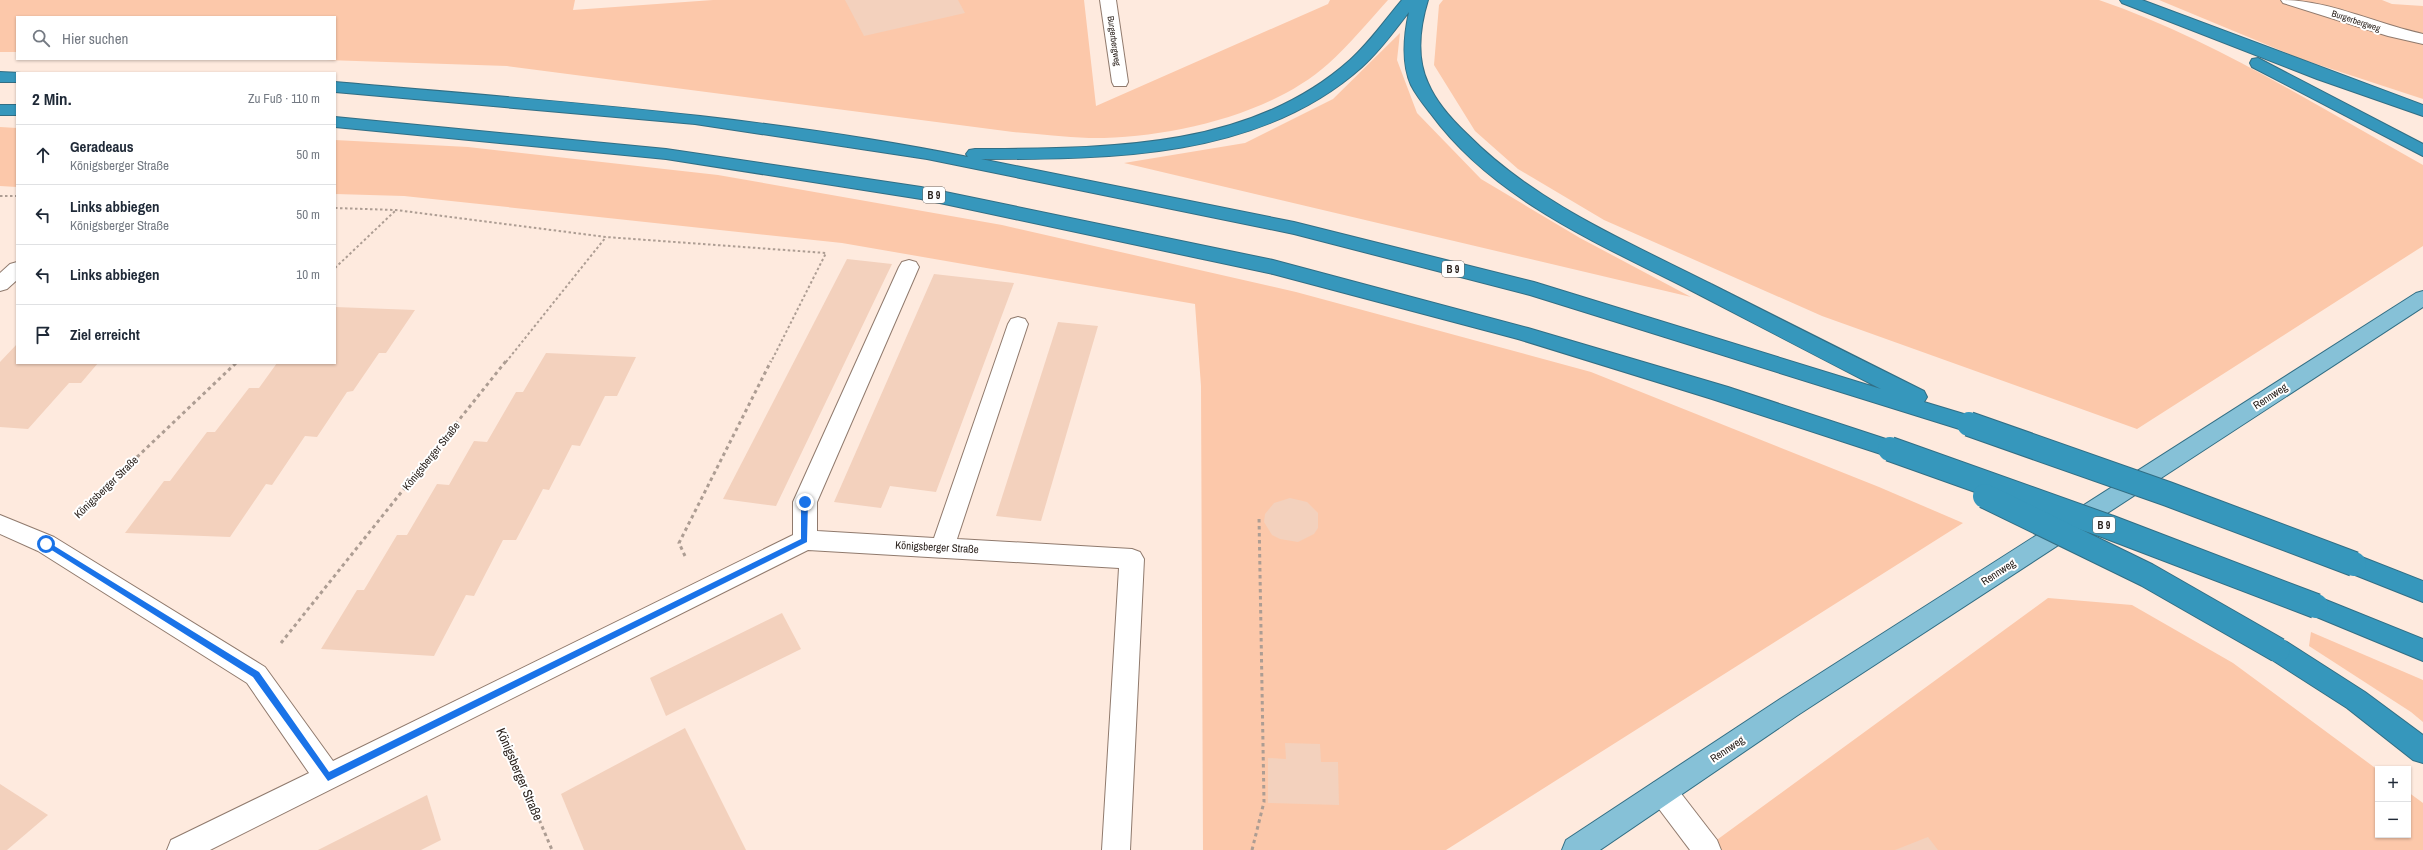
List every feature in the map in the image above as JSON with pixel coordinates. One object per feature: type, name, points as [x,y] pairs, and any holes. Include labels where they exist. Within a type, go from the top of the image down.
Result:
[{"type":"highway","points":[[928,154],[1124,152],[1206,138],[1255,124],[1305,99],[1349,69],[1410,0]]},
{"type":"highway","points":[[1420,0],[1413,35],[1414,63],[1423,92],[1444,121],[1472,151],[1510,181],[1604,238],[1969,424]]},
{"type":"highway","points":[[2128,0],[2420,110]]},
{"type":"highway","points":[[2174,18],[2423,151]]},
{"type":"highway","points":[[0,77],[16,77]]},
{"type":"highway","name":"B 9","points":[[336,87],[695,119],[928,154],[1294,228],[1534,290],[1969,424],[2168,494],[2354,564],[2423,592]]},
{"type":"highway","points":[[0,110],[16,110]]},
{"type":"highway","name":"B 9","points":[[336,122],[666,154],[929,194],[1273,267],[1506,329],[1720,393],[1890,449],[2109,527],[2316,606],[2423,650]]},
{"type":"highway","points":[[1890,449],[2147,575],[2278,650],[2356,700],[2423,751]]},
{"type":"main road","name":"Rennweg","points":[[1576,850],[1796,703],[2423,298]]},
{"type":"street","name":"Burgerbergweg","points":[[1108,0],[1120,82]]},
{"type":"street","name":"Burgerbergweg","points":[[2289,0],[2394,33],[2423,39]]},
{"type":"street","points":[[805,540],[805,502],[909,266]]},
{"type":"street","points":[[0,284],[16,270]]},
{"type":"street","points":[[943,546],[1018,324]]},
{"type":"street","points":[[0,524],[46,544],[256,675],[328,777]]},
{"type":"street","name":"Königsberger Straße","points":[[181,850],[805,540],[943,546],[1132,559],[1116,850]]},
{"type":"street","points":[[1663,792],[1707,850]]},
{"type":"path","points":[[0,196],[16,196]]},
{"type":"path","points":[[336,208],[396,210],[606,237],[826,254],[679,543],[701,593]]},
{"type":"path","points":[[336,267],[396,210]]},
{"type":"path","name":"Königsberger Straße","points":[[256,675],[606,237]]},
{"type":"path","name":"Königsberger Straße","points":[[46,544],[235,364]]},
{"type":"path","points":[[1252,850],[1264,802],[1259,516]]},
{"type":"path","name":"Königsberger Straße","points":[[488,698],[552,850]]},
{"type":"shaded area","points":[[0,0],[575,0],[573,10],[713,0],[1084,0],[1096,106],[1328,4],[1330,0],[1388,0],[1336,57],[1304,82],[1277,98],[1247,111],[1183,129],[1119,137],[1089,138],[1013,132],[507,66],[326,60],[336,60],[336,16],[16,16],[16,52],[0,52]]},
{"type":"shaded area","points":[[1443,0],[2099,0],[2183,34],[2224,54],[2423,165],[2423,246],[2137,429],[1822,316],[1604,220],[1518,169],[1475,131],[1434,65],[1439,5]]},
{"type":"shaded area","points":[[2159,0],[2382,0],[2392,4],[2423,6],[2423,99],[2301,59]]},
{"type":"shaded area","points":[[1400,33],[1397,60],[1417,113],[1481,179],[1580,238],[1691,297],[1124,163],[1245,143],[1333,99]]},
{"type":"shaded area","points":[[0,127],[16,128],[16,187],[0,186]]},
{"type":"shaded area","points":[[336,140],[468,147],[718,175],[1002,225],[1296,292],[1591,372],[1879,487],[1963,523],[1446,850],[1203,850],[1201,386],[1195,304],[842,243],[404,196],[336,194]]},
{"type":"shaded area","points":[[2048,598],[2132,605],[2233,663],[2375,768],[2375,838],[2411,838],[2411,794],[2423,803],[2423,850],[1703,850]]},
{"type":"shaded area","points":[[2311,632],[2423,680],[2423,722],[2411,712],[2309,646]]},
{"type":"building","points":[[845,0],[958,0],[965,13],[864,36]]},
{"type":"building","points":[[847,259],[892,264],[776,506],[723,499]]},
{"type":"building","points":[[934,274],[1014,283],[936,492],[890,486],[881,508],[834,502]]},
{"type":"building","points":[[336,307],[415,310],[386,353],[379,353],[353,391],[347,392],[317,437],[305,436],[272,485],[266,484],[230,537],[125,533],[164,481],[170,481],[207,432],[215,432],[249,388],[259,388],[276,364],[336,364]]},
{"type":"building","points":[[1058,322],[1098,326],[1041,521],[996,516]]},
{"type":"building","points":[[16,345],[16,364],[97,364],[81,383],[69,383],[28,429],[0,427],[0,362]]},
{"type":"building","points":[[546,353],[636,357],[617,396],[605,396],[580,446],[572,445],[549,490],[543,489],[516,540],[503,540],[474,596],[466,595],[434,656],[321,649],[357,590],[364,590],[397,535],[407,535],[437,484],[449,485],[474,441],[487,442],[516,392],[523,392]]},
{"type":"building","points":[[1290,498],[1307,502],[1318,513],[1318,528],[1314,534],[1298,542],[1280,539],[1272,535],[1264,522],[1265,514],[1274,503]]},
{"type":"building","points":[[782,613],[801,649],[666,716],[650,678]]},
{"type":"building","points":[[685,728],[746,850],[584,850],[561,794]]},
{"type":"building","points":[[1285,743],[1320,744],[1321,762],[1338,762],[1339,805],[1268,803],[1268,758],[1286,759]]},
{"type":"building","points":[[0,784],[48,815],[7,850],[0,850]]},
{"type":"building","points":[[427,795],[441,840],[421,850],[318,850]]},
{"type":"building","points":[[1928,837],[1938,850],[1895,850]]},
{"type":"route","points":[[46,544],[256,675],[328,777],[805,540],[805,502]]}]
